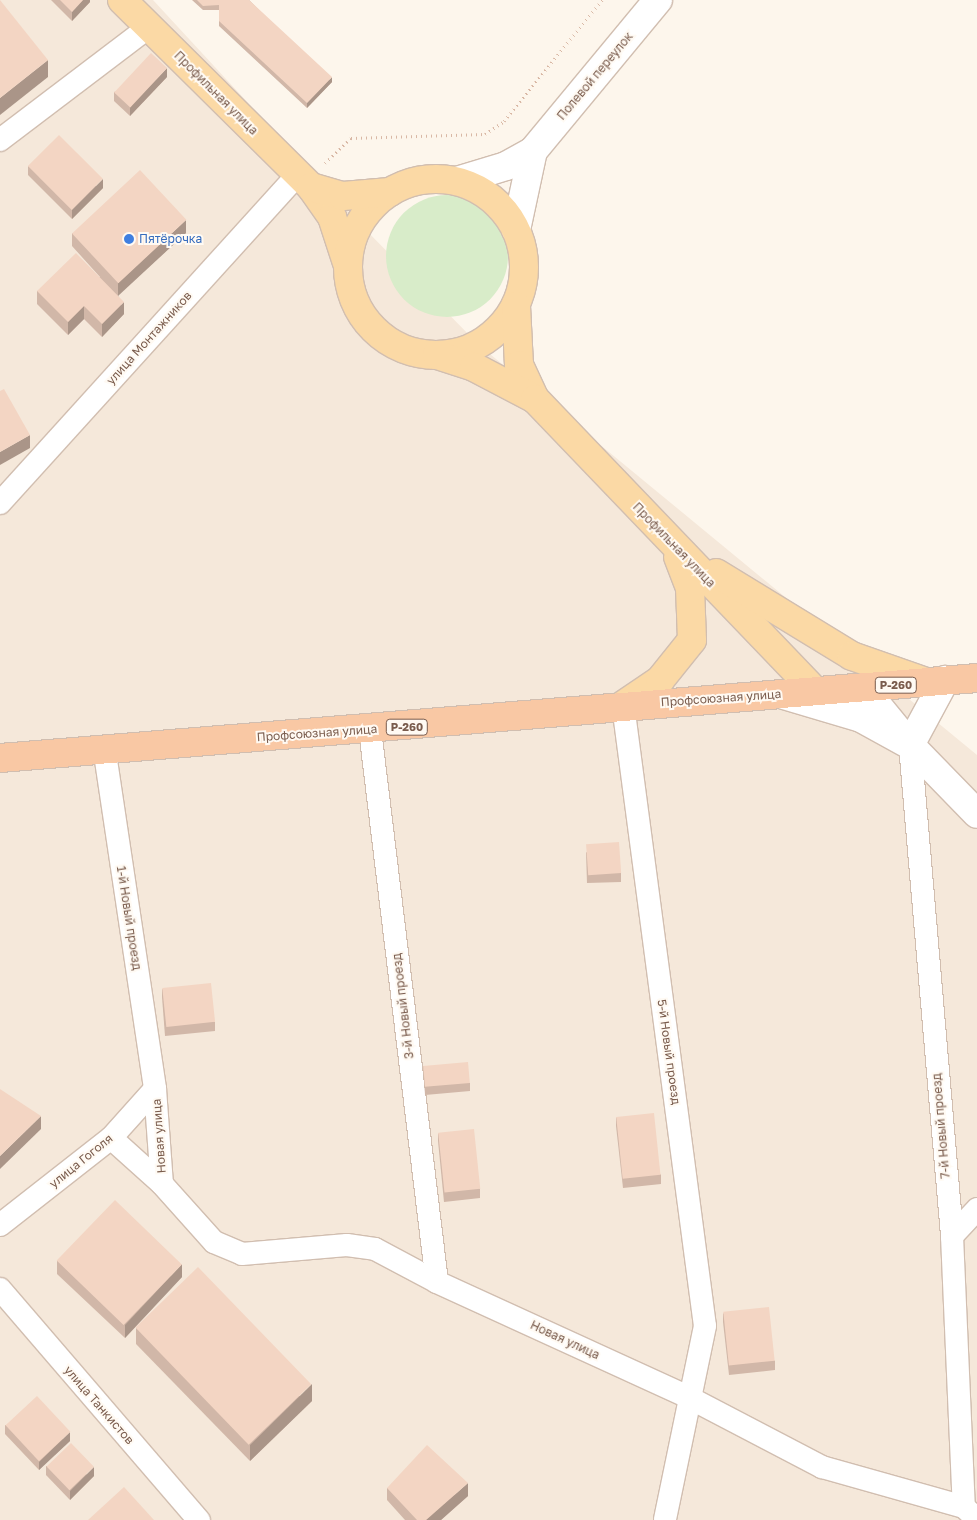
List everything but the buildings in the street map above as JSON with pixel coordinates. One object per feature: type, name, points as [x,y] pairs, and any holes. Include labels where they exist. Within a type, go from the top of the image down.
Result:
[{"type":"highway","name":"Р-260","points":[[814,690],[864,689],[977,678]]},
{"type":"highway","name":"Профсоюзная улица","points":[[0,758],[104,747],[370,730],[623,705],[814,690]]},
{"type":"main road","name":"Профильная улица","points":[[122,0],[305,181],[332,217],[348,267]]},
{"type":"main road","points":[[305,181],[343,196],[390,192],[424,179],[457,181],[476,188],[498,203],[516,230],[524,252],[524,279],[516,306],[501,328],[478,345],[436,355]]},
{"type":"main road","points":[[390,192],[359,223],[348,267],[356,306],[373,330],[396,346],[436,355],[474,367],[535,399]]},
{"type":"main road","points":[[516,306],[519,365],[535,399]]},
{"type":"main road","name":"Профильная улица","points":[[535,399],[814,690]]},
{"type":"main road","points":[[674,546],[820,639],[852,656],[936,681]]},
{"type":"main road","points":[[623,705],[660,680],[692,640],[690,588],[674,546]]},
{"type":"street","name":"Полевой переулок","points":[[533,151],[658,0]]},
{"type":"street","points":[[0,140],[150,27]]},
{"type":"street","points":[[457,181],[506,166],[533,151]]},
{"type":"street","points":[[516,230],[523,179],[533,151]]},
{"type":"street","name":"улица Монтажников","points":[[0,503],[305,181]]},
{"type":"street","points":[[910,746],[936,681]]},
{"type":"street","points":[[864,689],[910,746],[977,814]]},
{"type":"street","points":[[777,694],[861,718],[910,746]]},
{"type":"street","name":"5-й Новый проезд","points":[[623,705],[705,1326],[666,1520]]},
{"type":"street","name":"3-й Новый проезд","points":[[370,730],[437,1282]]},
{"type":"street","name":"7-й Новый проезд","points":[[910,746],[952,1236],[970,1513]]},
{"type":"street","name":"1-й Новый проезд","points":[[104,747],[155,1088]]},
{"type":"street","name":"Новая улица","points":[[155,1088],[162,1184]]},
{"type":"street","name":"улица Гоголя","points":[[0,1225],[111,1138],[155,1088]]},
{"type":"street","name":"Новая улица","points":[[111,1138],[162,1184],[214,1242],[242,1254],[347,1245],[375,1249],[437,1282],[692,1398],[822,1467],[970,1513]]},
{"type":"street","points":[[952,1236],[977,1209]]},
{"type":"street","name":"улица Танкистов","points":[[0,1290],[199,1520]]},
{"type":"path","points":[[305,181],[351,138],[485,134],[504,120],[602,0]]},
{"type":"shaded area","points":[[0,0],[153,0],[359,223],[479,345],[977,755],[977,1520],[0,1520]]},
{"type":"green space","points":[[447,195],[470,200],[490,213],[503,233],[508,256],[503,279],[490,299],[470,312],[447,317],[424,312],[404,299],[391,279],[386,256],[391,233],[404,213],[424,200]]},
{"type":"place","name":"Пятёрочка","points":[[129,239]]}]
